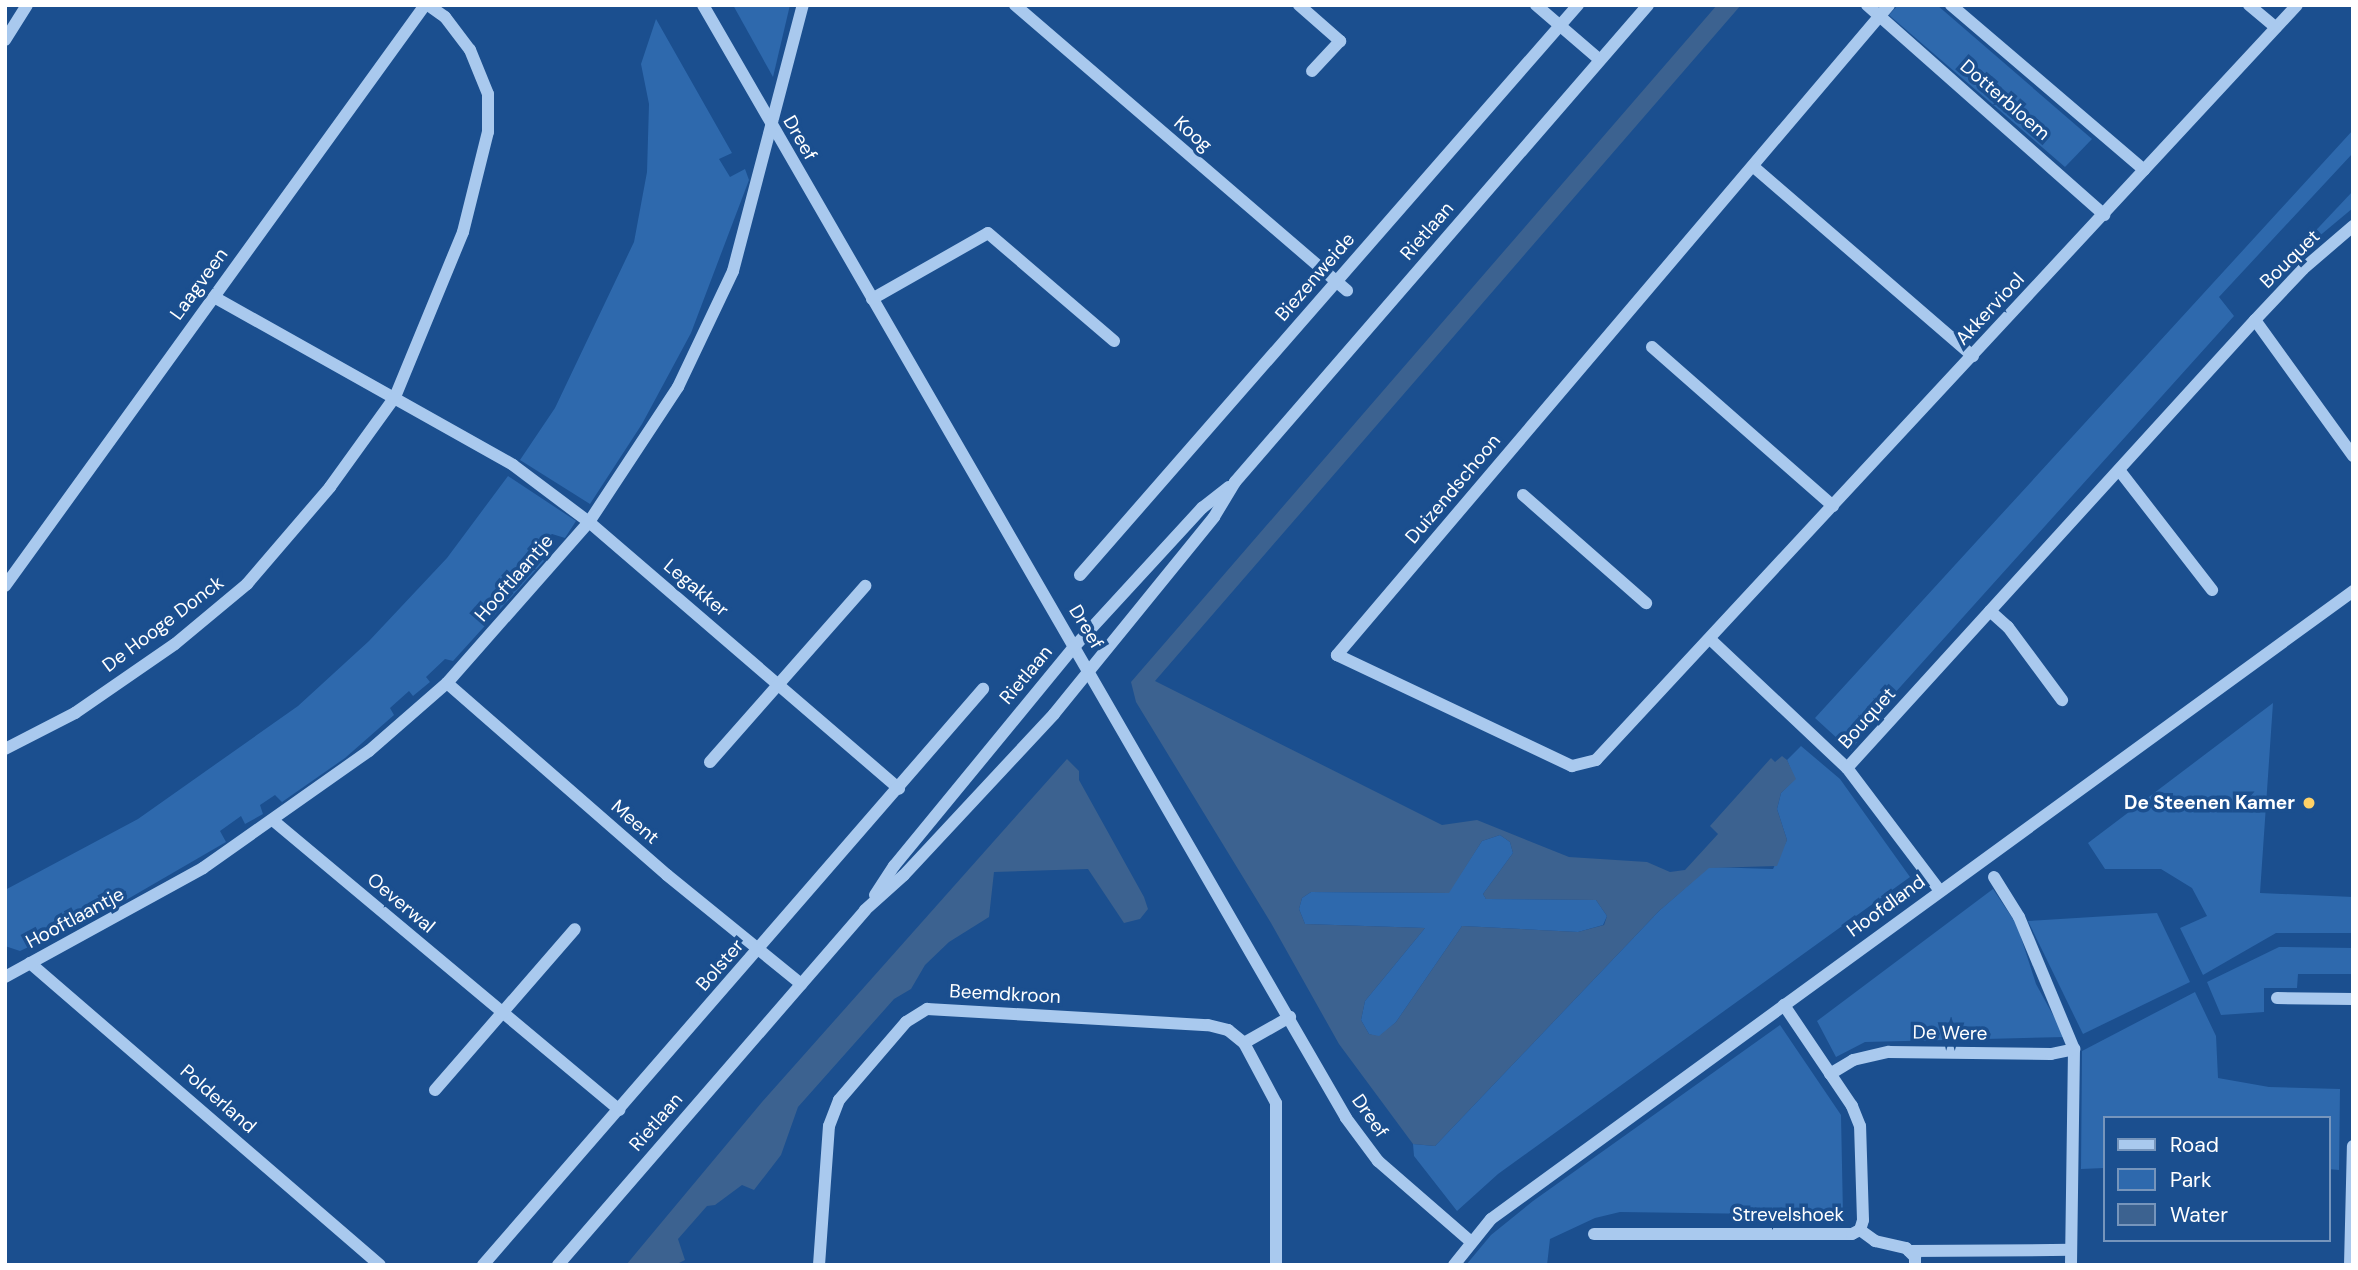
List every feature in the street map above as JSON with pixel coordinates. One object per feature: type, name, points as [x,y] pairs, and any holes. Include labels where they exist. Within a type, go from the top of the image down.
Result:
[{"type":"street","points":[[5,40],[27,5]]},
{"type":"street","name":"Laagveen","points":[[5,586],[426,5]]},
{"type":"street","name":"De Hooge Donck","points":[[5,749],[75,713],[175,644],[247,584],[330,487],[395,397],[463,232],[488,132],[488,94],[470,50],[445,17],[426,5]]},
{"type":"street","name":"Dreef","points":[[703,5],[1362,1142],[1470,1241]]},
{"type":"street","name":"Hooftlaantje","points":[[5,977],[125,914],[275,822],[369,751],[447,683],[589,522],[678,387],[733,271],[773,129],[803,5]]},
{"type":"street","name":"Koog","points":[[1015,5],[1347,291]]},
{"type":"street","points":[[1299,5],[1340,41],[1312,71]]},
{"type":"street","points":[[1536,5],[1601,60]]},
{"type":"street","name":"Biezenweide","points":[[1080,575],[1578,5]]},
{"type":"street","name":"Rietlaan","points":[[558,1265],[865,910],[904,875],[1090,672],[1214,517],[1235,482],[1648,5]]},
{"type":"street","name":"Dotterbloem","points":[[1867,5],[1877,19],[2104,215]]},
{"type":"street","name":"Duizendschoon","points":[[1553,758],[1337,655],[1755,168],[1889,5]]},
{"type":"street","name":"Dotterbloem","points":[[1951,5],[2144,170]]},
{"type":"street","points":[[2249,5],[2276,28]]},
{"type":"street","name":"Akkerviool","points":[[1553,758],[1572,766],[1596,760],[2297,5]]},
{"type":"street","points":[[1755,168],[1973,356]]},
{"type":"street","name":"Bouquet","points":[[1940,891],[1847,768],[2255,320],[2303,269],[2353,226]]},
{"type":"street","points":[[872,299],[989,233],[1114,341]]},
{"type":"street","points":[[214,297],[513,465],[589,522]]},
{"type":"street","points":[[2255,320],[2353,456]]},
{"type":"street","points":[[1651,347],[1833,506]]},
{"type":"street","points":[[2119,470],[2212,590]]},
{"type":"street","name":"Rietlaan","points":[[865,910],[894,866],[1075,646],[1202,508],[1235,482]]},
{"type":"street","points":[[1523,495],[1646,603]]},
{"type":"street","name":"Legakker","points":[[589,522],[899,789]]},
{"type":"street","points":[[710,762],[865,586]]},
{"type":"street","name":"Hoofdland","points":[[1454,1265],[1470,1241],[1491,1219],[2353,590]]},
{"type":"street","points":[[1990,611],[2008,627],[2062,700]]},
{"type":"street","points":[[1710,639],[1847,768]]},
{"type":"street","name":"Meent","points":[[447,683],[758,951],[801,984]]},
{"type":"street","name":"Bolster","points":[[483,1265],[984,689]]},
{"type":"street","name":"Oeverwal","points":[[275,822],[619,1110]]},
{"type":"street","points":[[1994,877],[2019,917],[2074,1049],[2071,1265]]},
{"type":"street","points":[[435,1090],[575,929]]},
{"type":"street","name":"Polderland","points":[[30,963],[380,1265]]},
{"type":"street","points":[[2277,998],[2353,999]]},
{"type":"street","name":"Strevelshoek","points":[[1594,1234],[1852,1234],[1860,1230],[1864,1220],[1860,1126],[1830,1074],[1784,1005]]},
{"type":"street","name":"Beemdkroon","points":[[819,1265],[829,1126],[839,1100],[906,1022],[927,1009],[1208,1025],[1228,1030],[1244,1043]]},
{"type":"street","points":[[1276,1265],[1278,1113],[1244,1043],[1290,1017]]},
{"type":"street","name":"De Were","points":[[1830,1074],[1853,1060],[1880,1053],[2051,1054],[2074,1049]]},
{"type":"street","points":[[2350,1265],[2352,1146]]},
{"type":"street","points":[[1860,1230],[1875,1241],[1909,1251],[2071,1250]]},
{"type":"street","points":[[1909,1251],[1915,1265]]},
{"type":"green space","points":[[733,5],[790,5],[773,77]]},
{"type":"green space","points":[[1898,5],[1937,5],[2092,139],[2065,167],[1889,15]]},
{"type":"green space","points":[[656,19],[732,153],[719,159],[730,177],[745,169],[749,180],[691,333],[642,424],[590,504],[520,460],[555,408],[634,242],[647,172],[649,104],[641,64]]},
{"type":"green space","points":[[2353,130],[2353,153],[2219,297],[2234,316],[1875,715],[1851,751],[1815,718]]},
{"type":"green space","points":[[2353,191],[2353,208],[2305,248],[2303,244]]},
{"type":"green space","points":[[508,476],[576,521],[565,538],[552,534],[537,552],[544,561],[453,661],[445,659],[426,677],[430,682],[413,696],[409,691],[390,708],[394,715],[345,758],[282,802],[275,795],[260,805],[263,814],[245,824],[241,816],[220,831],[226,842],[114,907],[20,951],[5,946],[5,890],[138,819],[298,706],[369,641],[447,558]]},
{"type":"green space","points":[[2273,703],[2260,893],[2353,897],[2353,933],[2276,933],[2203,975],[2180,928],[2207,916],[2192,888],[2161,869],[2105,869],[2088,843]]},
{"type":"green space","points":[[1801,746],[1840,779],[1910,877],[1498,1174],[1457,1211],[1414,1156],[1413,1144],[1435,1146],[1659,911],[1709,867],[1773,869],[1787,840],[1777,809],[1781,793],[1795,779],[1787,760]]},
{"type":"green space","points":[[1500,835],[1510,842],[1513,853],[1483,894],[1486,899],[1596,900],[1607,916],[1603,925],[1578,932],[1462,926],[1396,1022],[1379,1037],[1369,1034],[1361,1020],[1365,1001],[1425,928],[1305,924],[1299,909],[1302,898],[1311,892],[1448,893],[1482,841]]},
{"type":"green space","points":[[1993,889],[2017,925],[2036,984],[2065,1037],[1865,1042],[1836,1057],[1817,1021]]},
{"type":"green space","points":[[2157,913],[2190,982],[2083,1034],[2028,921]]},
{"type":"green space","points":[[2279,947],[2353,948],[2353,974],[2298,974],[2297,988],[2264,988],[2264,1012],[2221,1015],[2207,982]]},
{"type":"green space","points":[[2195,992],[2216,1036],[2218,1078],[2269,1087],[2340,1089],[2339,1170],[2330,1169],[2330,1116],[2102,1116],[2102,1168],[2081,1169],[2082,1051]]},
{"type":"green space","points":[[1780,1025],[1841,1115],[1843,1215],[1620,1212],[1595,1218],[1550,1239],[1547,1265],[1466,1265],[1491,1235],[1533,1201]]},
{"type":"water","points":[[1717,5],[1741,5],[1155,681],[1442,825],[1477,820],[1569,857],[1647,862],[1670,872],[1685,870],[1718,834],[1710,826],[1771,758],[1775,762],[1782,756],[1787,760],[1796,779],[1781,793],[1777,809],[1787,840],[1777,866],[1709,868],[1659,911],[1435,1146],[1413,1144],[1339,1044],[1271,923],[1136,702],[1131,682]],"holes":[[[1500,835],[1510,842],[1513,853],[1483,894],[1486,899],[1596,900],[1607,916],[1604,925],[1578,932],[1462,926],[1396,1022],[1379,1036],[1369,1034],[1361,1020],[1365,1001],[1425,928],[1305,924],[1299,909],[1302,898],[1311,892],[1449,893],[1482,841]]]},
{"type":"water","points":[[1067,759],[1079,771],[1079,780],[1144,897],[1148,909],[1140,919],[1124,923],[1088,869],[994,872],[989,917],[949,942],[925,965],[911,989],[894,999],[798,1107],[781,1155],[754,1190],[742,1185],[715,1205],[707,1206],[678,1239],[685,1260],[675,1265],[626,1265],[762,1102]]},
{"type":"place","name":"De Steenen Kamer","points":[[2309,803]]}]
